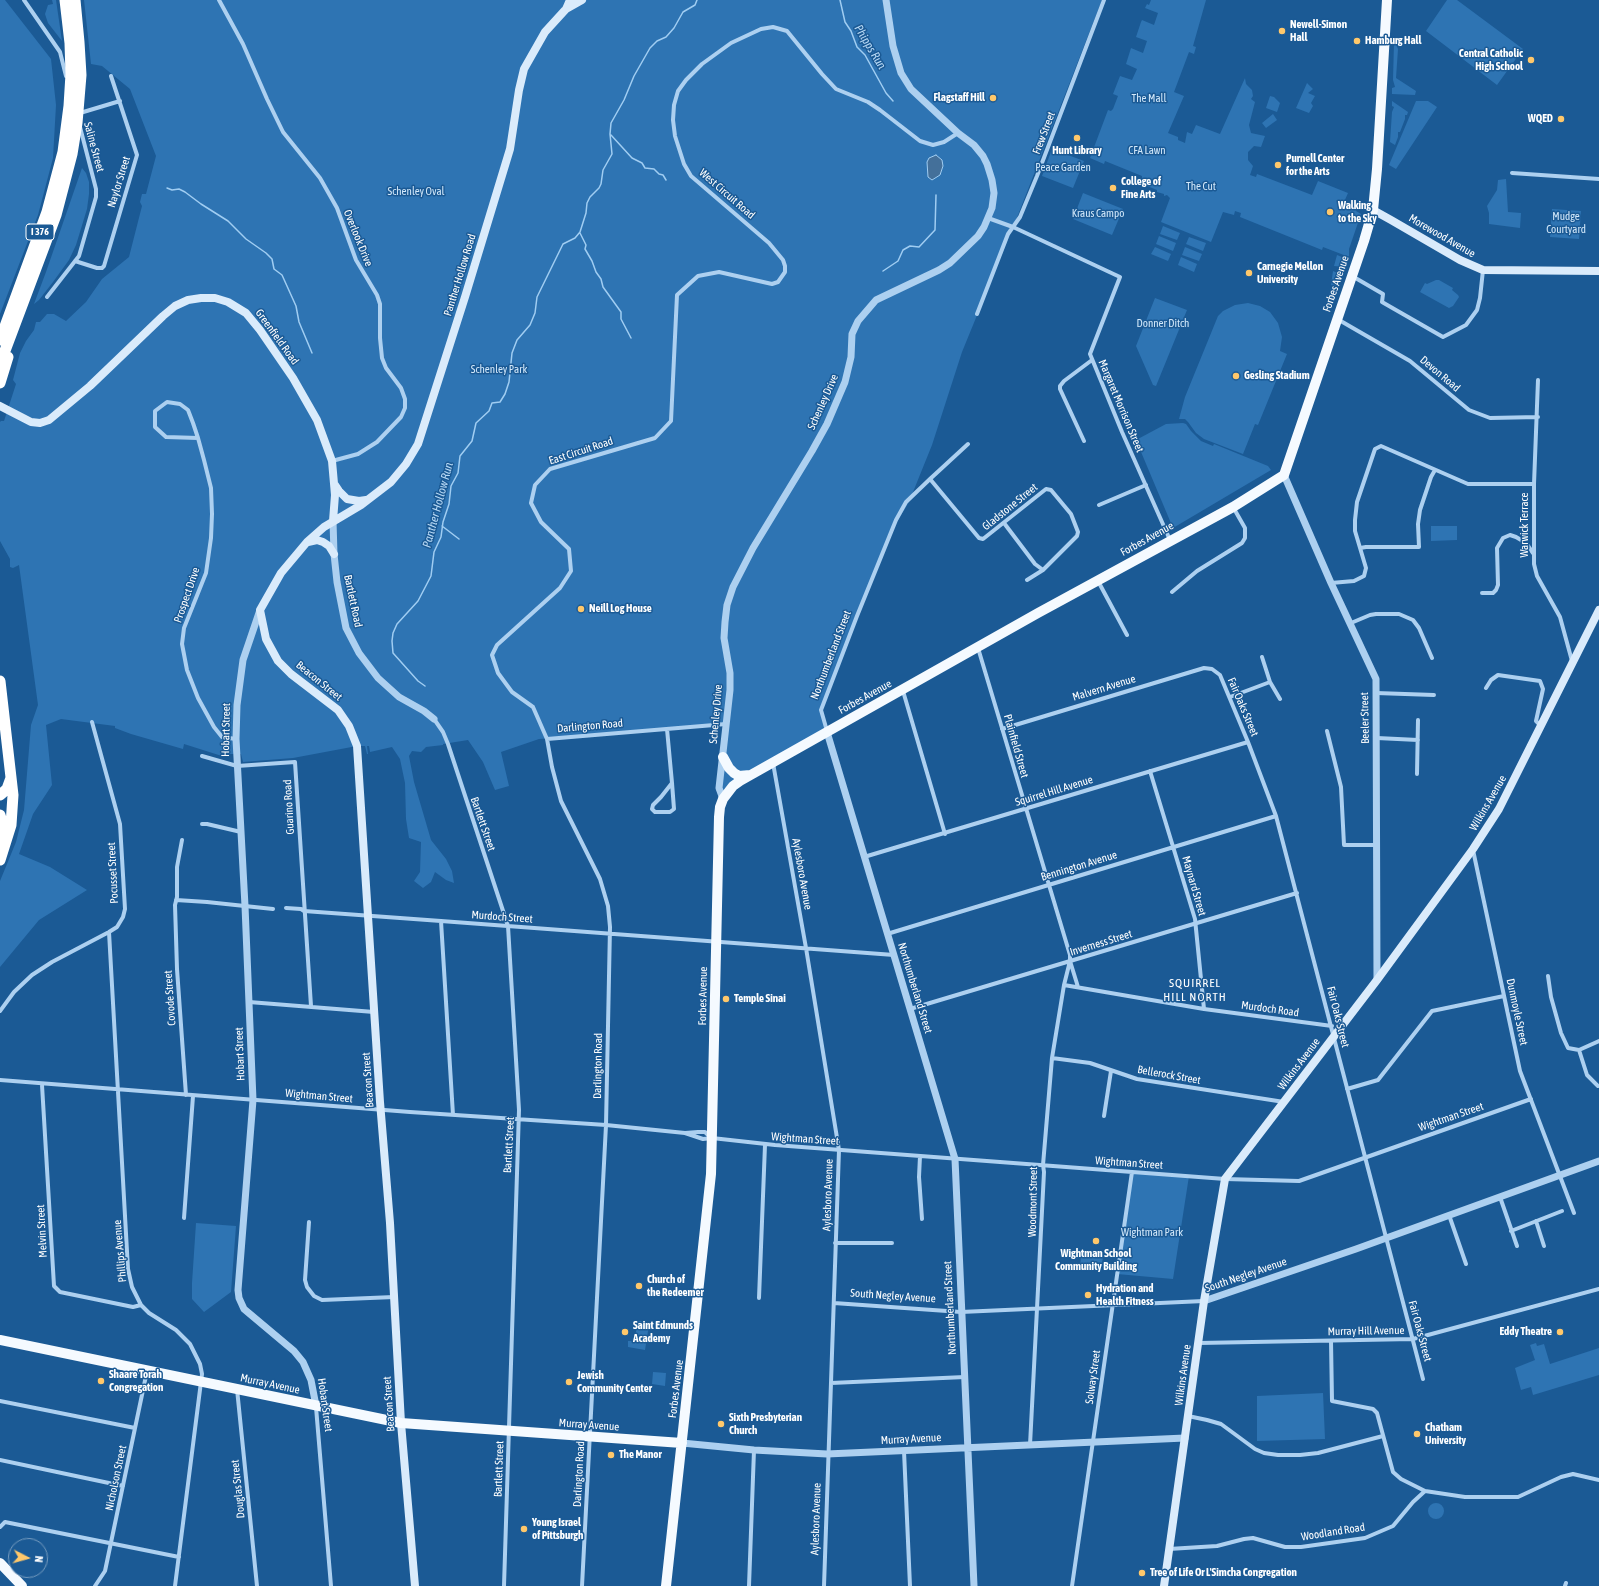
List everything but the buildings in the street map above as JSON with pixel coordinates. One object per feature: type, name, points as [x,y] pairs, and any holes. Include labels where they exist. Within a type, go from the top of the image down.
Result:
[{"type":"highway","name":"I 376","points":[[0,340],[52,197],[63,152],[68,121],[75,43],[65,0]]},
{"type":"highway","name":"I 376","points":[[0,364],[61,200],[75,139],[80,91],[75,43],[75,0]]},
{"type":"highway","points":[[0,383],[30,286]]},
{"type":"highway","points":[[0,681],[14,795],[9,835],[0,860]]},
{"type":"highway","points":[[0,795],[8,786],[11,773]]},
{"type":"highway","points":[[0,815],[3,825],[0,838]]},
{"type":"main road","name":"Panther Hollow Road","points":[[333,521],[368,500],[391,482],[406,464],[418,444],[466,297],[510,149],[519,90],[524,69],[545,32],[574,2],[582,0]]},
{"type":"main road","name":"Forbes Avenue","points":[[666,1586],[711,1174],[719,817],[723,799],[733,786],[773,762],[902,691],[1097,580],[1233,507],[1284,475],[1352,275],[1372,210],[1377,169],[1387,0]]},
{"type":"main road","name":"Morewood Avenue","points":[[1372,210],[1460,260],[1483,270],[1599,271]]},
{"type":"main road","name":"Greenfield Road","points":[[0,406],[24,419],[34,422],[43,422],[56,415],[90,386],[169,311],[188,300],[215,298],[235,305],[246,313],[273,348],[293,378],[317,420],[332,460],[334,482],[333,521]]},
{"type":"main road","points":[[334,482],[339,492],[347,498],[359,501],[368,500]]},
{"type":"main road","name":"Hobart Street","points":[[260,610],[281,573],[307,542],[333,521]]},
{"type":"main road","points":[[307,542],[317,540],[323,542],[329,546],[334,554]]},
{"type":"main road","name":"Beacon Street","points":[[260,610],[266,639],[278,661],[291,674],[338,710],[349,726],[357,746],[401,1423],[415,1586]]},
{"type":"main road","name":"Wilkins Avenue","points":[[1164,1586],[1204,1301],[1225,1179],[1377,980],[1473,849],[1499,810],[1599,610]]},
{"type":"main road","points":[[723,757],[729,768],[734,773],[739,776],[752,775]]},
{"type":"main road","name":"Murray Avenue","points":[[0,1340],[401,1423],[509,1432],[682,1443]]},
{"type":"main road","points":[[0,1563],[22,1586]]},
{"type":"street","name":"Saline Street","points":[[24,0],[60,52],[96,193],[81,251],[47,297]]},
{"type":"street","name":"Overlook Drive","points":[[219,0],[243,44],[283,132],[320,178],[337,208],[356,260],[377,295],[380,304],[380,338],[382,358],[386,368],[401,388],[405,399],[405,408],[401,417],[377,442],[358,454],[332,460]]},
{"type":"street","name":"Schenley Drive","points":[[723,799],[719,791],[730,674],[724,638],[727,604],[733,587],[753,548],[812,452],[827,424],[845,382],[851,357],[852,334],[858,321],[876,300],[939,270],[950,263],[978,236],[992,208],[994,193],[990,172],[985,160],[978,150],[911,88],[901,73],[893,46],[886,0]]},
{"type":"street","name":"Frew Street","points":[[978,314],[1008,234],[1020,218],[1037,176],[1104,0]]},
{"type":"street","name":"West Circuit Road","points":[[772,284],[778,282],[785,272],[785,266],[779,254],[743,219],[691,176],[678,149],[673,120],[676,98],[678,91],[686,80],[702,64],[731,43],[761,29],[773,27],[787,31],[836,89],[868,102],[920,141],[932,145],[944,142],[958,133]]},
{"type":"street","name":"Naylor Street","points":[[75,261],[97,268],[102,268],[104,266],[137,155],[111,76]]},
{"type":"street","points":[[76,114],[120,101]]},
{"type":"street","points":[[1512,173],[1599,179]]},
{"type":"street","points":[[988,218],[1013,227]]},
{"type":"street","name":"Margaret Morrison Street","points":[[1013,227],[1120,277],[1090,354],[1170,540]]},
{"type":"street","points":[[1352,275],[1383,294],[1382,302],[1443,337],[1466,326],[1477,310],[1483,270]]},
{"type":"street","name":"East Circuit Road","points":[[547,739],[533,707],[512,692],[498,673],[492,656],[497,645],[560,588],[571,570],[569,549],[541,522],[531,503],[535,485],[550,469],[655,438],[671,421],[677,295],[698,276],[719,272],[772,284]]},
{"type":"street","name":"Devon Road","points":[[1336,319],[1410,361],[1469,410],[1490,418],[1538,417]]},
{"type":"street","points":[[1084,442],[1060,386],[1064,381],[1092,360]]},
{"type":"street","name":"Warwick Terrace","points":[[1538,380],[1538,417],[1534,484],[1534,564],[1537,576],[1560,617],[1572,662]]},
{"type":"street","name":"Prospect Drive","points":[[198,438],[166,437],[155,427],[155,411],[167,402],[180,404],[188,410],[198,438],[211,488],[211,538],[206,573],[184,628],[182,644],[187,670],[198,698],[214,727],[222,737],[236,739]]},
{"type":"street","name":"Northumberland Street","points":[[968,444],[906,502],[896,520],[821,710],[955,1159],[974,1586]]},
{"type":"street","points":[[1331,583],[1354,581],[1364,576],[1366,568],[1355,531],[1357,502],[1375,449],[1380,446],[1468,484],[1534,484]]},
{"type":"street","points":[[1360,548],[1419,547],[1418,524],[1420,510],[1431,477],[1435,470]]},
{"type":"street","name":"Beeler Street","points":[[1284,475],[1331,583],[1376,679],[1377,980]]},
{"type":"street","name":"Gladstone Street","points":[[930,479],[979,538],[983,539],[1046,489],[1051,490],[1071,514],[1078,532],[1077,536],[1043,570]]},
{"type":"street","points":[[1099,505],[1146,485]]},
{"type":"street","points":[[1172,592],[1197,571],[1242,543],[1245,538],[1245,528],[1233,507]]},
{"type":"street","name":"Bartlett Road","points":[[333,521],[337,582],[346,628],[359,653],[378,678],[399,697],[424,711],[434,719]]},
{"type":"street","points":[[1004,523],[1035,564],[1043,570],[1027,580]]},
{"type":"street","points":[[1482,593],[1493,593],[1498,585],[1497,548],[1503,538],[1510,536],[1516,537],[1526,543],[1534,554]]},
{"type":"street","points":[[1097,580],[1127,635]]},
{"type":"street","name":"Hobart Street","points":[[260,610],[244,660],[237,706],[237,766],[245,906],[253,1100],[238,1290],[239,1298],[244,1309],[294,1351],[303,1362],[312,1380],[316,1406],[331,1586]]},
{"type":"street","points":[[1351,623],[1376,614],[1399,614],[1413,620],[1419,628],[1432,658]]},
{"type":"street","name":"Plainfield Street","points":[[978,648],[1070,955],[1070,961],[1078,987]]},
{"type":"street","points":[[1262,657],[1270,682],[1280,700]]},
{"type":"street","name":"Malvern Avenue","points":[[1002,729],[1204,668],[1212,669]]},
{"type":"street","name":"Fair Oaks Street","points":[[1212,669],[1220,675],[1230,697],[1276,816],[1332,1026],[1364,1158],[1387,1237],[1423,1379]]},
{"type":"street","points":[[1486,688],[1491,680],[1498,676],[1540,682],[1543,688],[1536,721],[1541,726]]},
{"type":"street","points":[[1230,697],[1270,682]]},
{"type":"street","points":[[902,691],[946,834]]},
{"type":"street","points":[[1376,693],[1434,695]]},
{"type":"street","name":"Bartlett Street","points":[[434,719],[443,732],[448,744],[508,926],[519,1120],[504,1586]]},
{"type":"street","points":[[1417,774],[1418,720]]},
{"type":"street","name":"Pocusset Street","points":[[0,1011],[14,992],[32,975],[52,962],[117,927],[123,917],[125,909],[120,824],[92,722]]},
{"type":"street","name":"Darlington Road","points":[[582,1586],[606,1126],[610,934],[608,906],[600,879],[561,801],[552,767],[547,739],[726,724]]},
{"type":"street","points":[[667,729],[672,783],[674,809],[670,812],[655,812],[652,809],[653,805],[662,797],[672,783]]},
{"type":"street","points":[[1327,732],[1340,787],[1344,845],[1376,845]]},
{"type":"street","points":[[1377,738],[1418,740]]},
{"type":"street","name":"Squirrel Hill Avenue","points":[[864,857],[946,834],[1248,742]]},
{"type":"street","points":[[202,756],[237,766]]},
{"type":"street","name":"Guarino Road","points":[[237,766],[296,762],[304,911]]},
{"type":"street","name":"Aylesboro Avenue","points":[[773,762],[806,948],[839,1150],[827,1454],[824,1586]]},
{"type":"street","name":"Maynard Street","points":[[1150,771],[1196,924],[1204,1009]]},
{"type":"street","name":"Bennington Avenue","points":[[887,934],[1276,816]]},
{"type":"street","points":[[202,824],[241,832]]},
{"type":"street","name":"Covode Street","points":[[182,840],[177,867],[175,905],[177,969],[186,1095]]},
{"type":"street","name":"Dunmoyle Street","points":[[1473,849],[1520,1071],[1574,1213]]},
{"type":"street","name":"Inverness Street","points":[[910,1009],[1297,893]]},
{"type":"street","points":[[176,900],[273,909]]},
{"type":"street","name":"Murdoch Street","points":[[286,908],[304,911],[441,922],[716,941]]},
{"type":"street","points":[[304,911],[311,1006]]},
{"type":"street","points":[[441,922],[453,1115]]},
{"type":"street","name":"Phillips Avenue","points":[[109,932],[128,1269],[132,1287],[141,1305],[149,1313],[176,1330],[190,1344],[200,1364],[202,1374],[175,1586]]},
{"type":"street","points":[[716,941],[894,955]]},
{"type":"street","name":"Woodmont Street","points":[[1030,1445],[1044,1172],[1042,1165],[1052,1058],[1064,985],[1070,961]]},
{"type":"street","points":[[1548,976],[1551,997],[1561,1033],[1568,1048],[1579,1050],[1599,1041]]},
{"type":"street","name":"Murdoch Road","points":[[1064,985],[1204,1009],[1332,1026]]},
{"type":"street","points":[[1347,1089],[1378,1080],[1432,1011],[1504,996]]},
{"type":"street","points":[[249,1002],[375,1012]]},
{"type":"street","points":[[1579,1050],[1587,1075],[1598,1086]]},
{"type":"street","name":"Bellerock Street","points":[[1052,1058],[1090,1063],[1137,1079],[1284,1102]]},
{"type":"street","points":[[1104,1116],[1112,1071]]},
{"type":"street","name":"Wightman Street","points":[[0,1080],[42,1085],[606,1126],[685,1133],[696,1138],[712,1138],[766,1145],[1225,1179],[1299,1181],[1531,1099]]},
{"type":"street","name":"Melvin Street","points":[[42,1085],[54,1286],[60,1292],[133,1307],[141,1305]]},
{"type":"street","points":[[184,1218],[193,1096]]},
{"type":"street","points":[[759,1298],[766,1145]]},
{"type":"street","points":[[920,1156],[919,1177],[922,1219]]},
{"type":"street","name":"South Negley Avenue","points":[[834,1303],[962,1312],[1204,1301],[1599,1161]]},
{"type":"street","name":"Solway Street","points":[[1072,1586],[1132,1172]]},
{"type":"street","points":[[1500,1196],[1517,1246]]},
{"type":"street","points":[[1511,1231],[1562,1211]]},
{"type":"street","points":[[1449,1215],[1466,1264]]},
{"type":"street","points":[[1536,1221],[1544,1246]]},
{"type":"street","points":[[309,1222],[305,1280],[307,1287],[314,1296],[322,1300],[394,1297]]},
{"type":"street","points":[[835,1243],[892,1243]]},
{"type":"street","name":"Murray Hill Avenue","points":[[1199,1343],[1413,1339],[1599,1289]]},
{"type":"street","points":[[1331,1341],[1332,1401],[1373,1409],[1377,1413],[1393,1472],[1401,1479],[1425,1491],[1465,1497],[1518,1497],[1561,1477],[1573,1474],[1599,1480]]},
{"type":"street","name":"Nicholson Street","points":[[95,1586],[105,1571],[147,1371]]},
{"type":"street","points":[[831,1383],[965,1377]]},
{"type":"street","name":"Douglas Street","points":[[237,1390],[257,1586]]},
{"type":"street","points":[[0,1401],[135,1428]]},
{"type":"street","points":[[1188,1416],[1221,1424],[1255,1449],[1264,1453],[1278,1455],[1318,1453],[1383,1436]]},
{"type":"street","name":"Murray Avenue","points":[[682,1443],[754,1450],[827,1454],[1185,1438]]},
{"type":"street","points":[[749,1586],[754,1450]]},
{"type":"street","points":[[904,1451],[910,1586]]},
{"type":"street","points":[[0,1460],[123,1486]]},
{"type":"street","name":"Woodland Road","points":[[1169,1549],[1217,1546],[1253,1538],[1284,1547],[1301,1547],[1365,1538],[1393,1526],[1413,1502],[1425,1491]]},
{"type":"street","points":[[0,1527],[5,1522],[179,1557]]},
{"type":"green space","points":[[0,0],[5,0],[51,59],[56,105],[53,158],[38,215],[0,314]]},
{"type":"green space","points":[[52,0],[56,0],[62,41],[48,23],[45,14],[48,5],[53,4]]},
{"type":"green space","name":"Schenley Park","points":[[84,0],[1102,0],[1018,215],[962,352],[932,445],[909,502],[892,530],[821,710],[827,732],[740,781],[723,799],[719,791],[726,724],[539,739],[501,752],[509,786],[495,790],[483,762],[468,740],[426,747],[421,752],[412,751],[409,756],[414,782],[431,840],[446,859],[452,871],[454,883],[446,880],[435,872],[431,882],[423,888],[414,881],[420,872],[421,842],[409,838],[406,819],[405,783],[400,759],[392,747],[370,752],[369,746],[367,746],[368,754],[365,746],[357,746],[293,758],[243,762],[241,754],[229,754],[229,757],[225,757],[184,744],[183,749],[131,734],[115,728],[115,726],[61,719],[46,725],[52,785],[33,814],[19,854],[50,867],[87,890],[39,920],[0,967],[0,881],[16,842],[24,810],[31,725],[38,705],[19,565],[13,568],[10,567],[10,559],[0,541],[0,422],[4,421],[16,384],[13,380],[20,353],[34,330],[36,322],[40,322],[47,314],[54,314],[66,321],[86,302],[102,279],[129,257],[142,206],[140,202],[142,194],[146,194],[156,156],[130,89],[102,66],[91,64]]},
{"type":"green space","points":[[1151,0],[1206,0],[1193,46],[1196,47],[1194,54],[1189,52],[1174,92],[1184,96],[1168,133],[1178,137],[1178,140],[1185,143],[1187,132],[1192,134],[1196,125],[1220,134],[1245,78],[1246,84],[1252,90],[1253,96],[1251,99],[1255,102],[1249,125],[1251,133],[1265,136],[1261,147],[1254,146],[1248,152],[1248,160],[1253,166],[1250,175],[1256,177],[1257,174],[1312,195],[1318,181],[1348,193],[1344,202],[1357,207],[1356,211],[1361,214],[1349,249],[1349,257],[1323,247],[1322,250],[1240,217],[1241,213],[1235,211],[1234,215],[1223,212],[1211,242],[1161,222],[1170,198],[1167,195],[1164,196],[1164,194],[1147,186],[1148,182],[1142,179],[1142,176],[1105,161],[1104,164],[1090,158],[1108,110],[1111,111],[1113,109],[1118,96],[1113,94],[1120,76],[1132,80],[1137,69],[1126,64],[1131,48],[1143,53],[1147,41],[1136,37],[1141,22],[1142,20],[1154,25],[1158,13],[1145,8],[1147,4],[1149,5]]},
{"type":"green space","points":[[1447,0],[1457,0],[1523,49],[1497,85],[1426,31]]},
{"type":"green space","points":[[1394,42],[1398,49],[1396,78],[1416,91],[1415,95],[1392,94],[1392,88],[1395,87],[1393,80]]},
{"type":"green space","points":[[1307,83],[1313,89],[1308,93],[1315,96],[1311,103],[1313,106],[1309,113],[1296,108]]},
{"type":"green space","points":[[1270,96],[1274,97],[1280,103],[1277,112],[1266,108]]},
{"type":"green space","points":[[1392,101],[1408,112],[1407,115],[1405,115],[1400,132],[1398,132],[1395,145],[1390,142],[1392,112],[1394,107],[1392,106]]},
{"type":"green space","points":[[1416,101],[1428,101],[1437,107],[1396,169],[1389,165]]},
{"type":"green space","points":[[1273,114],[1277,120],[1266,128],[1262,123]]},
{"type":"green space","name":"Peace Garden","points":[[1052,149],[1084,161],[1073,188],[1042,176]]},
{"type":"green space","points":[[82,168],[86,173],[89,182],[89,194],[87,209],[76,245],[69,260],[39,300],[34,304],[46,272]]},
{"type":"green space","points":[[1506,179],[1508,212],[1521,213],[1520,228],[1489,224],[1489,213],[1487,206],[1497,190],[1498,180]]},
{"type":"green space","name":"Kraus Campo","points":[[1083,193],[1123,209],[1112,235],[1073,219]]},
{"type":"green space","name":"Mudge Courtyard","points":[[1552,209],[1581,211],[1579,239],[1550,237]]},
{"type":"green space","points":[[1163,226],[1180,233],[1177,240],[1160,234]]},
{"type":"green space","points":[[1159,236],[1176,243],[1173,251],[1156,244]]},
{"type":"green space","points":[[1189,237],[1206,243],[1203,251],[1186,244]]},
{"type":"green space","points":[[1155,247],[1171,254],[1168,261],[1151,254]]},
{"type":"green space","points":[[1185,247],[1202,254],[1199,261],[1182,255]]},
{"type":"green space","points":[[1337,255],[1347,259],[1344,267],[1334,266]]},
{"type":"green space","points":[[1181,257],[1197,264],[1194,272],[1178,265]]},
{"type":"green space","points":[[1333,271],[1342,275],[1338,288],[1331,285]]},
{"type":"green space","points":[[1439,280],[1453,288],[1452,290],[1458,295],[1459,297],[1453,306],[1449,308],[1420,292],[1425,283],[1427,284]]},
{"type":"green space","points":[[1331,288],[1337,290],[1329,310],[1326,309]]},
{"type":"green space","name":"Donner Ditch","points":[[1155,298],[1187,310],[1156,386],[1153,385],[1136,346]]},
{"type":"green space","name":"Gesling Stadium","points":[[1248,303],[1260,306],[1270,312],[1278,323],[1282,337],[1280,351],[1287,354],[1258,425],[1255,424],[1243,454],[1204,439],[1196,433],[1185,419],[1179,419],[1185,397],[1218,316],[1223,311],[1235,305]]},
{"type":"green space","points":[[1166,424],[1186,424],[1201,441],[1213,446],[1214,444],[1268,466],[1271,470],[1173,528],[1136,440]]},
{"type":"green space","points":[[1431,526],[1457,526],[1457,540],[1431,541]]},
{"type":"green space","name":"Wightman Park","points":[[1132,1172],[1189,1176],[1173,1279],[1117,1274]]},
{"type":"green space","points":[[196,1223],[236,1226],[231,1292],[204,1312],[192,1299]]},
{"type":"green space","points":[[1081,1254],[1103,1257],[1101,1270],[1080,1271]]},
{"type":"green space","points":[[637,1321],[641,1321],[643,1324],[649,1325],[645,1350],[628,1347],[628,1341],[635,1341]]},
{"type":"green space","points":[[1536,1343],[1537,1346],[1544,1344],[1550,1364],[1599,1348],[1599,1375],[1533,1395],[1531,1387],[1521,1390],[1515,1368],[1535,1360],[1530,1345]]},
{"type":"green space","points":[[653,1372],[666,1373],[665,1386],[652,1384]]},
{"type":"green space","points":[[1323,1393],[1325,1439],[1257,1441],[1257,1396]]},
{"type":"green space","points":[[1436,1503],[1443,1508],[1444,1511],[1439,1518],[1436,1519],[1429,1514],[1428,1511],[1433,1504]]},
{"type":"shaded area","points":[[936,155],[942,160],[943,166],[940,175],[932,180],[928,177],[927,162],[929,158]]},
{"type":"waterway","name":"Panther Hollow Run","points":[[425,686],[418,681],[393,653],[393,633],[397,624],[418,601],[431,576],[434,552],[441,537],[443,522],[449,504],[451,486],[458,473],[460,456],[472,441],[476,423],[489,411],[492,403],[500,402],[505,394],[509,382],[512,353],[517,340],[530,325],[535,313],[537,297],[563,244],[575,238],[580,232],[586,213],[587,203],[590,197],[599,188],[603,170],[612,154],[610,134],[611,123],[624,100],[634,76],[650,48],[657,41],[666,37],[674,28],[683,12],[695,5],[697,0]]},
{"type":"waterway","name":"Phipps Run","points":[[840,0],[845,22],[851,31],[857,47],[865,55],[886,93],[893,101]]},
{"type":"waterway","points":[[611,135],[632,158],[642,163],[645,168],[654,169],[659,174],[663,175],[666,180]]},
{"type":"waterway","points":[[167,188],[172,190],[179,189],[185,192],[228,221],[246,239],[272,259],[274,269],[282,275],[296,306],[299,322],[312,353]]},
{"type":"waterway","points":[[883,271],[898,261],[903,250],[910,246],[919,247],[935,230],[936,195]]},
{"type":"waterway","points":[[580,233],[586,245],[585,249],[601,279],[603,287],[621,312],[621,319],[631,338]]},
{"type":"waterway","points":[[442,526],[459,539]]},
{"type":"place","name":"Newell-Simon Hall","points":[[1282,31]]},
{"type":"place","name":"Hamburg Hall","points":[[1357,41]]},
{"type":"place","name":"Central Catholic High School","points":[[1531,60]]},
{"type":"place","name":"Flagstaff Hill","points":[[993,98]]},
{"type":"place","name":"WQED","points":[[1561,119]]},
{"type":"place","name":"Hunt Library","points":[[1077,138]]},
{"type":"place","name":"Purnell Center for the Arts","points":[[1278,165]]},
{"type":"place","name":"College of Fine Arts","points":[[1113,188]]},
{"type":"place","name":"Walking to the Sky","points":[[1330,212]]},
{"type":"place","name":"Carnegie Mellon University","points":[[1249,273]]},
{"type":"place","name":"Gesling Stadium","points":[[1236,376]]},
{"type":"place","name":"Neill Log House","points":[[581,609]]},
{"type":"place","name":"Temple Sinai","points":[[726,999]]},
{"type":"place","name":"Wightman School Community Building","points":[[1096,1241]]},
{"type":"place","name":"Church of the Redeemer","points":[[639,1286]]},
{"type":"place","name":"Hydration and Health Fitness","points":[[1088,1295]]},
{"type":"place","name":"Saint Edmunds Academy","points":[[625,1332]]},
{"type":"place","name":"Eddy Theatre","points":[[1560,1332]]},
{"type":"place","name":"Shaare Torah Congregation","points":[[101,1381]]},
{"type":"place","name":"Jewish Community Center","points":[[569,1382]]},
{"type":"place","name":"Sixth Presbyterian Church","points":[[721,1424]]},
{"type":"place","name":"Chatham University","points":[[1417,1434]]},
{"type":"place","name":"The Manor","points":[[611,1455]]},
{"type":"place","name":"Young Israel of Pittsburgh","points":[[524,1529]]},
{"type":"place","name":"Tree of Life Or L'Simcha Congregation","points":[[1142,1573]]},
{"type":"district","name":"SQUIRREL HILL NORTH","points":[[1195,990]]},
{"type":"park label","name":"The Mall","points":[[1149,99]]},
{"type":"park label","name":"CFA Lawn","points":[[1147,151]]},
{"type":"park label","name":"The Cut","points":[[1201,187]]},
{"type":"park label","name":"Schenley Oval","points":[[416,192]]}]
